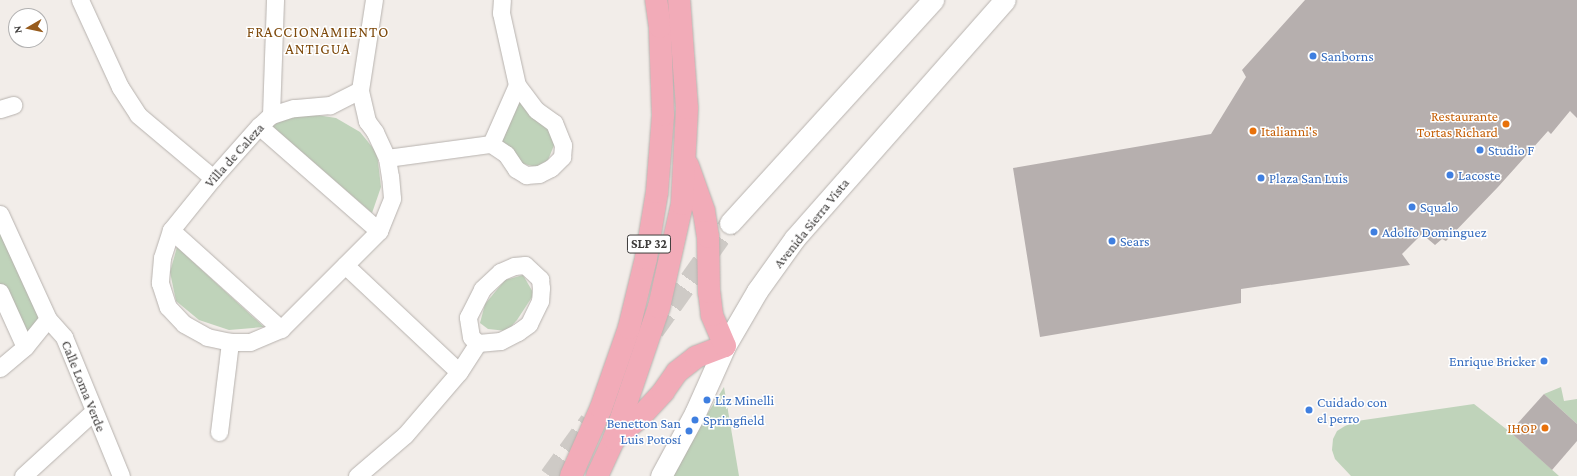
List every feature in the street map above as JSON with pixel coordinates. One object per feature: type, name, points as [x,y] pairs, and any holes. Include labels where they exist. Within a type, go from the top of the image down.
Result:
[{"type":"highway","name":"SLP 32","points":[[571,476],[601,408],[629,328],[646,258],[657,192],[663,115],[660,26],[656,0]]},
{"type":"highway","name":"SLP 32","points":[[598,476],[614,439],[659,307],[682,204],[687,108],[679,0]]},
{"type":"highway","points":[[614,439],[641,416],[663,392],[677,372],[696,357],[725,346],[712,315],[709,292],[708,237],[704,210],[684,158]]},
{"type":"street","points":[[80,0],[120,87],[138,115],[213,178]]},
{"type":"street","points":[[275,0],[265,120],[379,231]]},
{"type":"street","points":[[360,90],[374,0]]},
{"type":"street","points":[[387,158],[491,144],[506,154],[516,169],[526,175],[539,174],[551,168],[562,157],[563,145],[554,123],[536,110],[517,85],[501,13],[502,0]]},
{"type":"street","points":[[730,223],[933,0]]},
{"type":"street","name":"Avenida Sierra Vista","points":[[661,476],[695,413],[725,346],[757,291],[795,238],[1005,0]]},
{"type":"street","points":[[491,144],[517,85]]},
{"type":"street","name":"Villa de Caleza","points":[[360,90],[367,122],[375,132],[387,158],[392,198],[379,231],[281,329],[250,342],[230,342],[207,337],[184,324],[168,307],[160,283],[162,258],[171,230],[213,178],[265,120],[293,108],[330,105],[360,90]]},
{"type":"street","name":"Calle Loma Verde","points":[[0,214],[48,319],[64,337],[121,476]]},
{"type":"street","points":[[171,230],[281,329]]},
{"type":"street","points":[[345,265],[460,372]]},
{"type":"street","points":[[525,265],[540,279],[541,288],[540,300],[529,324],[518,332],[500,341],[478,343],[471,337],[468,317],[482,289],[500,272],[514,266],[525,265]]},
{"type":"street","points":[[0,292],[25,346]]},
{"type":"street","points":[[0,368],[25,346],[48,319]]},
{"type":"street","points":[[219,432],[230,342]]},
{"type":"street","points":[[357,476],[405,435],[460,372],[478,343]]},
{"type":"street","points":[[23,476],[94,411]]},
{"type":"green space","points":[[518,99],[548,127],[555,143],[548,160],[536,167],[520,163],[502,141]]},
{"type":"green space","points":[[310,114],[336,118],[360,132],[377,153],[381,187],[372,213],[272,126],[287,117]]},
{"type":"green space","points":[[0,214],[48,319],[25,347],[0,292]]},
{"type":"green space","points":[[177,247],[264,327],[229,330],[199,320],[176,301],[170,272]]},
{"type":"green space","points":[[523,275],[534,294],[517,320],[507,331],[488,329],[480,323],[485,304],[505,280]]},
{"type":"green space","points":[[724,387],[739,476],[669,476]]},
{"type":"green space","points":[[1561,387],[1564,401],[1577,399],[1577,424],[1544,394]]},
{"type":"green space","points":[[1474,404],[1510,432],[1559,476],[1351,476],[1335,459],[1332,450],[1333,439],[1337,431],[1357,421]]},
{"type":"building","name":"Plaza San Luis","points":[[1305,0],[1577,0],[1577,118],[1570,111],[1551,134],[1548,131],[1498,187],[1446,241],[1442,239],[1435,245],[1422,234],[1402,254],[1410,265],[1241,289],[1241,303],[1040,337],[1013,168],[1211,134],[1246,77],[1242,70]]},
{"type":"building","name":"IHOP","points":[[1544,394],[1577,424],[1577,441],[1552,470],[1510,432]]},
{"type":"tunnel","points":[[654,330],[730,223]]},
{"type":"tunnel","points":[[550,476],[590,421]]},
{"type":"place","name":"Sanborns","points":[[1313,56]]},
{"type":"place","name":"Restaurante Tortas Richard","points":[[1506,124]]},
{"type":"place","name":"Italianni's","points":[[1253,131]]},
{"type":"place","name":"Studio F","points":[[1480,150]]},
{"type":"place","name":"Lacoste","points":[[1450,175]]},
{"type":"place","name":"Plaza San Luis","points":[[1261,178]]},
{"type":"place","name":"Squalo","points":[[1412,207]]},
{"type":"place","name":"Adolfo Dominguez","points":[[1374,232]]},
{"type":"place","name":"Sears","points":[[1112,241]]},
{"type":"place","name":"Enrique Bricker","points":[[1544,361]]},
{"type":"place","name":"Liz Minelli","points":[[707,400]]},
{"type":"place","name":"Cuidado con el perro","points":[[1309,410]]},
{"type":"place","name":"Springfield","points":[[695,420]]},
{"type":"place","name":"IHOP","points":[[1545,428]]},
{"type":"place","name":"Benetton San Luis Potosí","points":[[689,431]]},
{"type":"district","name":"FRACCIONAMIENTO ANTIGUA","points":[[318,40]]}]
